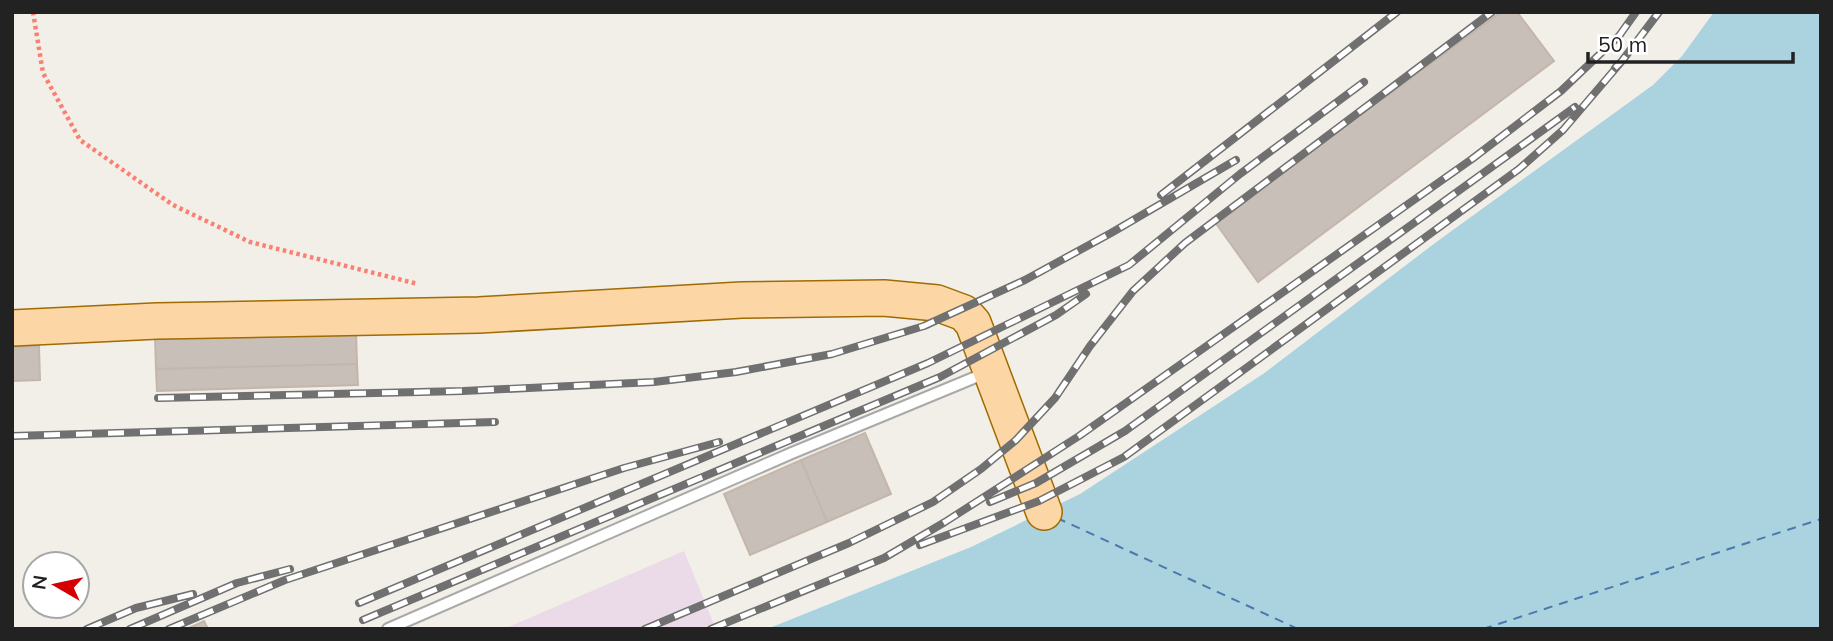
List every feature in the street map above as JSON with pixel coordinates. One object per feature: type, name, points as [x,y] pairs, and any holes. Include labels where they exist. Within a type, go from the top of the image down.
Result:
[{"type":"main road","points":[[12,327],[157,321],[479,315],[741,300],[884,298],[937,303],[964,313],[973,323],[1044,512]]},
{"type":"lane","points":[[388,629],[792,453],[991,371]]},
{"type":"path","points":[[33,12],[43,73],[80,140],[173,205],[250,242],[424,285]]},
{"type":"shaded area","points":[[684,551],[716,629],[504,629]]},
{"type":"water","points":[[1714,12],[1821,12],[1821,629],[767,629],[971,547],[1080,494],[1263,374],[1435,243],[1653,85],[1682,56]]},
{"type":"building","points":[[1501,12],[1517,12],[1554,61],[1258,282],[1215,222]]},
{"type":"building","points":[[356,330],[357,364],[156,369],[155,336]]},
{"type":"building","points":[[39,346],[40,380],[12,381],[12,347]]},
{"type":"building","points":[[357,364],[358,385],[157,391],[156,369]]},
{"type":"building","points":[[865,433],[891,494],[827,522],[801,460]]},
{"type":"building","points":[[801,460],[827,522],[750,555],[724,494]]},
{"type":"building","points":[[204,621],[208,629],[187,629]]},
{"type":"ferry route","points":[[1057,518],[1298,629]]},
{"type":"ferry route","points":[[1483,629],[1821,519]]},
{"type":"railway","points":[[1161,195],[1397,12]]},
{"type":"railway","points":[[645,629],[849,543],[933,502],[981,469],[1016,440],[1055,398],[1090,346],[1133,291],[1185,243],[1492,12]]},
{"type":"railway","points":[[711,629],[884,558],[1079,436],[1472,159],[1561,91],[1619,36],[1636,12]]},
{"type":"railway","points":[[1615,68],[1659,12]]},
{"type":"railway","points":[[920,545],[1039,501],[1124,457],[1519,169],[1563,130],[1622,61]]},
{"type":"railway","points":[[359,603],[928,363],[1129,265],[1240,174],[1364,82]]},
{"type":"railway","points":[[990,502],[1036,483],[1125,431],[1575,107]]},
{"type":"railway","points":[[158,398],[463,391],[654,382],[736,372],[832,354],[924,326],[1025,280],[1236,160]]},
{"type":"railway","points":[[363,620],[940,377],[1056,315],[1086,294]]},
{"type":"railway","points":[[12,436],[495,422]]},
{"type":"railway","points":[[169,629],[285,580],[624,468],[719,442]]},
{"type":"railway","points":[[130,629],[237,583],[290,569]]},
{"type":"railway","points":[[87,629],[136,608],[193,594]]}]
